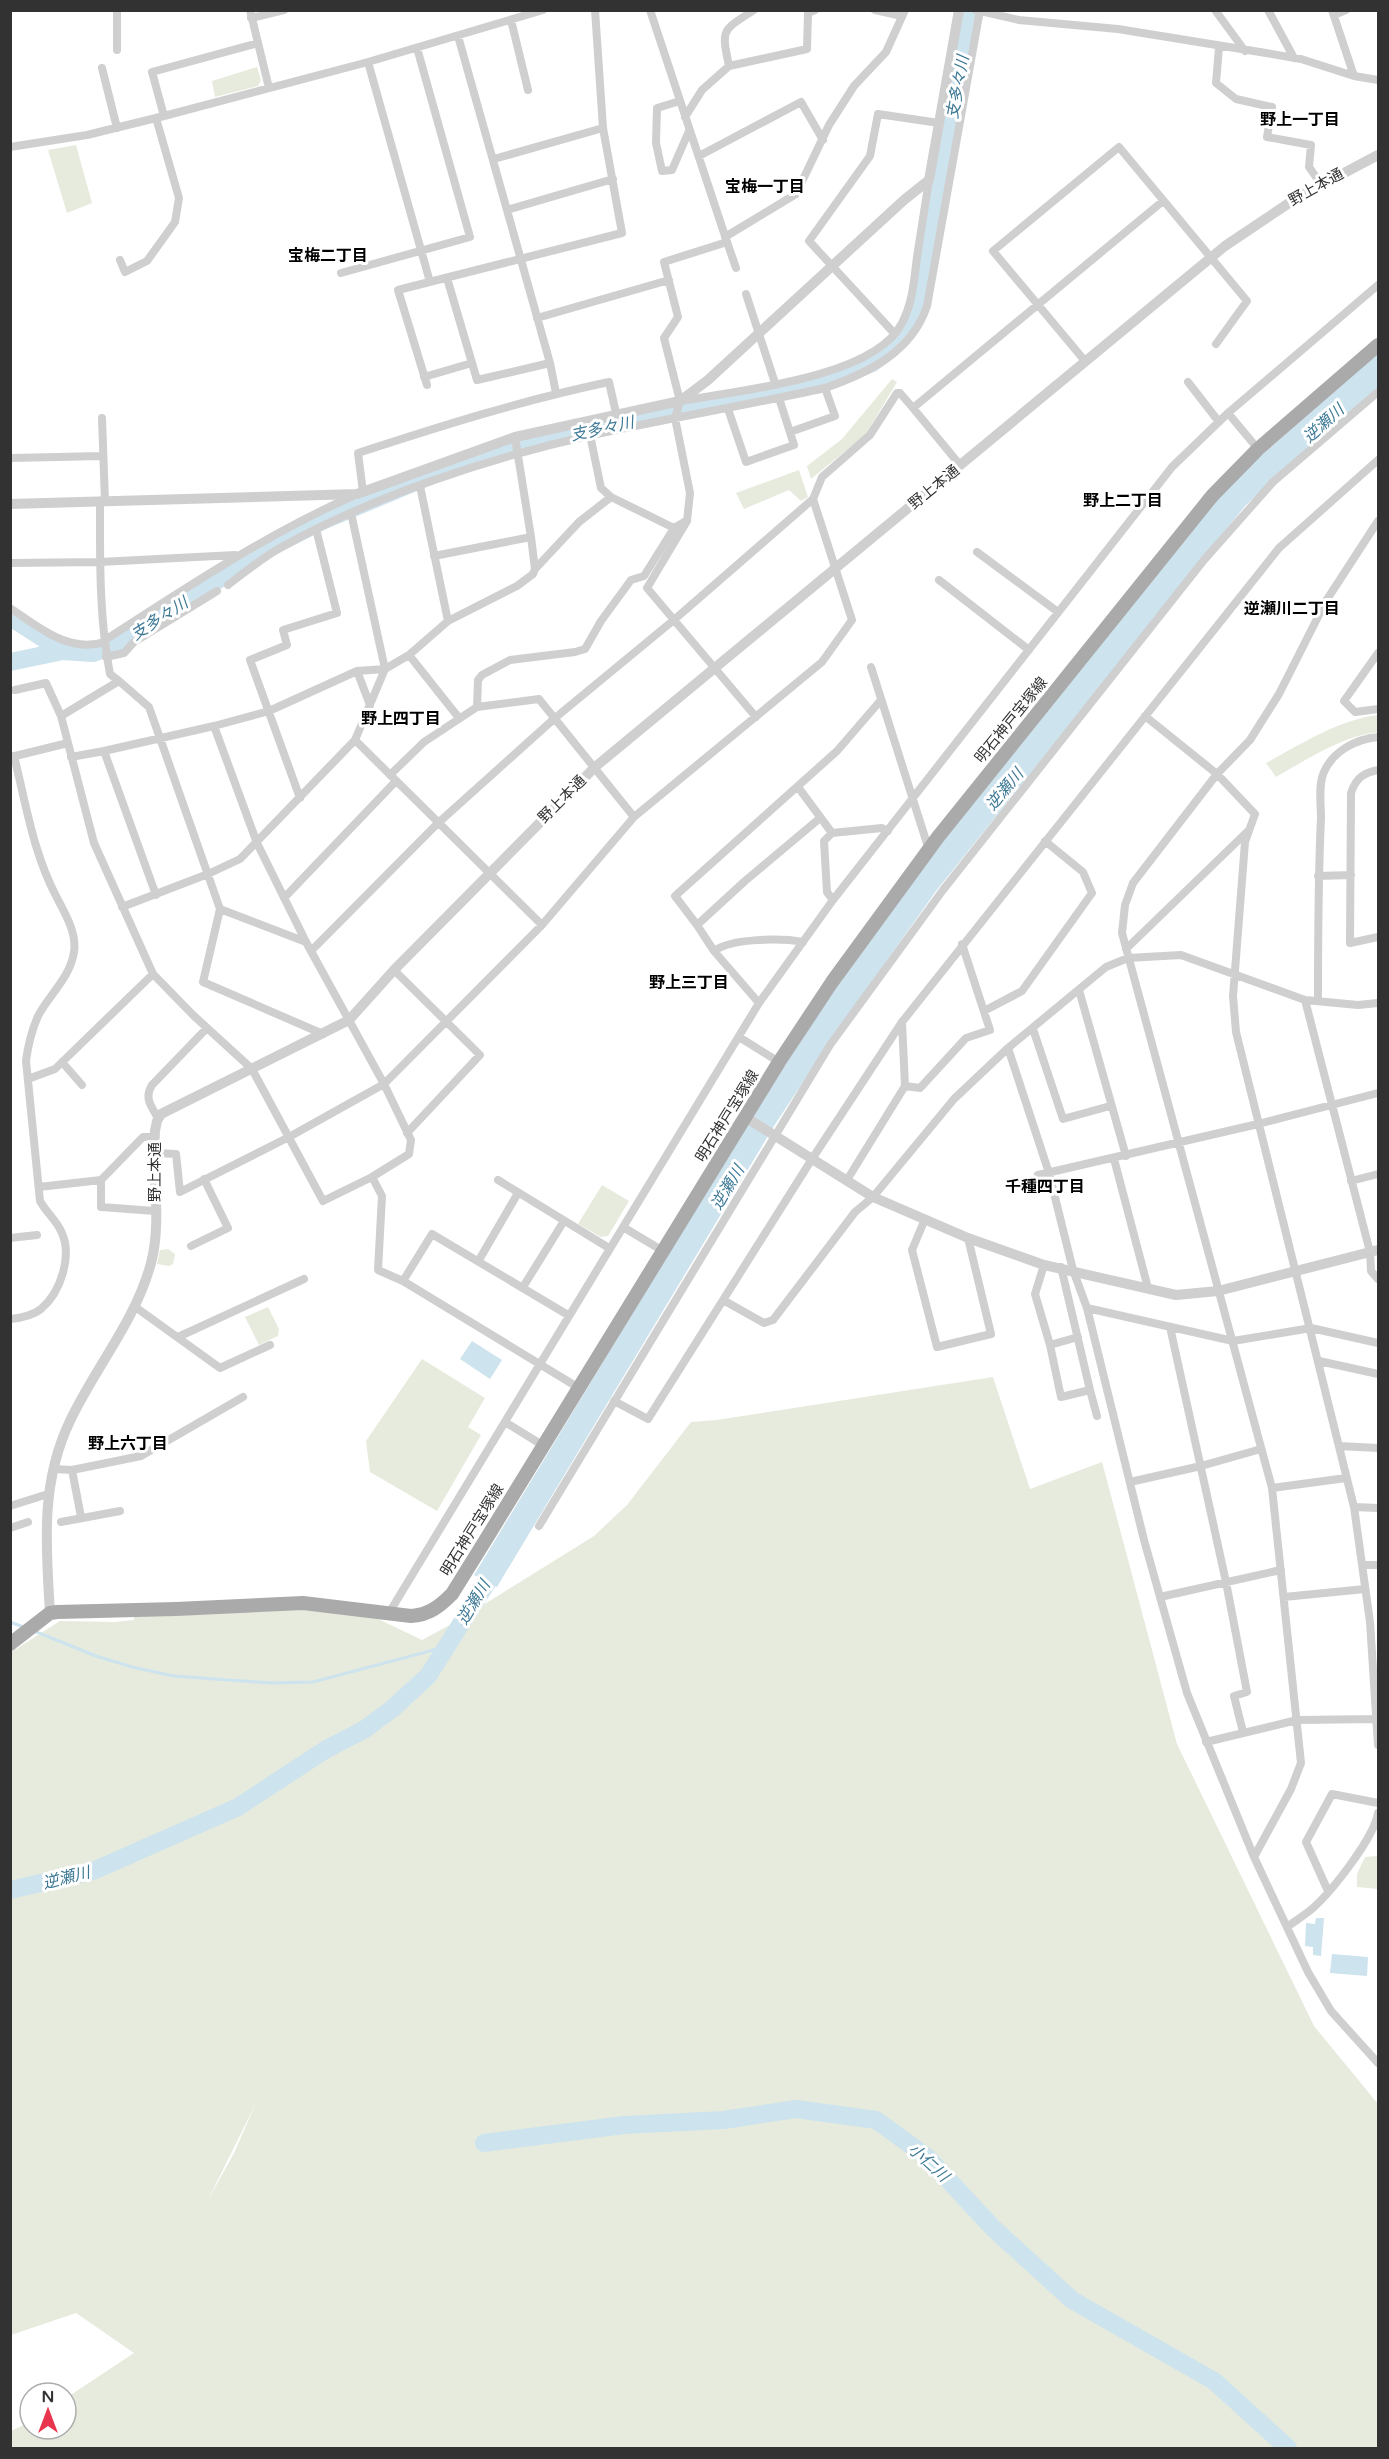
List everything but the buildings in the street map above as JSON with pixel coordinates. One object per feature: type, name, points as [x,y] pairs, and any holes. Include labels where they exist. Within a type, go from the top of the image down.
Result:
[{"type":"main road","name":"明石神戸宝塚線","points":[[50,1614],[288,1603],[314,1604],[405,1616],[423,1614],[437,1608],[452,1594],[779,1062],[844,964],[928,850],[1187,525],[1258,448],[1378,345]]},
{"type":"main road","points":[[14,1642],[50,1614]]},
{"type":"street","points":[[117,50],[118,12],[129,10]]},
{"type":"street","points":[[269,88],[250,14],[284,10]]},
{"type":"street","points":[[504,10],[528,90]]},
{"type":"street","points":[[10,147],[87,135],[160,117],[368,62],[543,10]]},
{"type":"street","points":[[472,363],[426,381],[398,290],[622,233],[603,128],[595,10]]},
{"type":"street","points":[[650,10],[736,268]]},
{"type":"street","points":[[729,66],[723,41],[725,32],[754,10]]},
{"type":"street","points":[[685,117],[702,90],[729,66],[807,49],[808,13],[814,10]]},
{"type":"street","points":[[756,717],[647,588],[687,521],[690,493],[676,417],[679,403],[664,338],[678,317],[664,262],[726,239],[796,194],[829,125],[854,86],[886,52],[904,13],[875,10]]},
{"type":"street","points":[[10,608],[64,642],[93,646],[105,641],[238,554],[308,516],[360,493],[517,446],[616,413],[679,403],[843,368],[873,352],[901,326],[912,299],[959,10]]},
{"type":"street","points":[[1215,10],[1245,51]]},
{"type":"street","points":[[1268,10],[1294,58]]},
{"type":"street","points":[[1346,10],[1333,13],[1354,76]]},
{"type":"street","points":[[228,585],[278,549],[316,529],[517,446],[590,435],[825,388],[860,376],[902,347],[922,321],[927,306],[978,11],[1019,20],[1118,29],[1294,58],[1354,76],[1378,80]]},
{"type":"street","points":[[458,36],[494,159],[550,363],[556,393]]},
{"type":"street","points":[[120,260],[125,272],[147,261],[175,222],[179,198],[152,72],[258,43]]},
{"type":"street","points":[[1219,47],[1216,83],[1236,99],[1272,106],[1268,137],[1311,145],[1309,167],[1321,184]]},
{"type":"street","points":[[341,273],[470,237],[417,48]]},
{"type":"street","points":[[368,62],[430,282]]},
{"type":"street","points":[[102,68],[117,128]]},
{"type":"street","points":[[680,101],[657,108],[656,143],[662,171],[672,170],[689,131]]},
{"type":"street","points":[[699,156],[801,102],[823,140]]},
{"type":"street","points":[[894,333],[809,241],[870,156],[878,114],[939,123]]},
{"type":"street","points":[[494,159],[603,128]]},
{"type":"street","points":[[1085,361],[993,251],[1119,147],[1247,302],[1216,344]]},
{"type":"street","name":"野上本通","points":[[50,1614],[45,1538],[48,1494],[53,1469],[70,1420],[134,1306],[152,1260],[155,1245],[154,1137],[159,1118],[166,1111],[349,1020],[394,970],[595,767],[1210,258],[1260,221],[1321,184],[1378,155]]},
{"type":"street","points":[[507,210],[613,179]]},
{"type":"street","points":[[679,403],[708,380],[904,200],[930,180]]},
{"type":"street","points":[[913,408],[1163,201]]},
{"type":"street","points":[[447,278],[477,380],[550,363]]},
{"type":"street","points":[[537,318],[669,280]]},
{"type":"street","points":[[389,1613],[759,1003],[833,900],[1172,467],[1228,413],[1378,285]]},
{"type":"street","points":[[746,294],[775,383]]},
{"type":"street","points":[[360,493],[358,453],[464,418],[556,393],[609,382],[616,413]]},
{"type":"street","points":[[1188,382],[1219,422]]},
{"type":"street","points":[[790,432],[835,416],[825,388]]},
{"type":"street","points":[[539,1526],[830,1045],[943,890],[1204,560],[1274,482],[1378,392]]},
{"type":"street","points":[[311,951],[437,824],[555,718],[675,619],[813,499],[822,477],[870,435],[897,393],[913,408],[960,465]]},
{"type":"street","points":[[728,409],[746,462],[794,445],[779,398]]},
{"type":"street","points":[[1228,413],[1258,448]]},
{"type":"street","points":[[102,418],[104,456],[100,562],[106,656],[110,674],[148,707],[220,909],[203,982],[323,1034]]},
{"type":"street","points":[[590,435],[601,488],[611,497],[674,528]]},
{"type":"street","points":[[517,446],[535,569]]},
{"type":"street","points":[[10,458],[104,456]]},
{"type":"street","points":[[614,1401],[648,1419],[812,1159],[902,1022],[1279,549],[1378,460]]},
{"type":"street","points":[[420,486],[448,621]]},
{"type":"street","points":[[10,504],[360,493]]},
{"type":"street","points":[[71,757],[214,726],[268,711],[357,671],[385,669],[409,655],[448,621],[517,586],[533,574],[535,569],[579,522],[611,497]]},
{"type":"street","points":[[155,1153],[176,1154],[180,1192],[289,1137],[384,1084],[542,925],[634,817],[822,662],[852,620],[813,499]]},
{"type":"street","points":[[123,907],[240,859],[355,740],[385,669],[351,513]]},
{"type":"street","points":[[477,707],[478,680],[502,663],[585,649],[601,621],[632,580],[644,576],[674,528],[687,521]]},
{"type":"street","points":[[1254,1857],[1291,1789],[1301,1763],[1272,1488],[1122,933],[1125,905],[1132,883],[1217,774],[1251,740],[1279,694],[1326,601],[1378,521]]},
{"type":"street","points":[[300,798],[250,660],[287,645],[283,630],[337,613],[316,529]]},
{"type":"street","points":[[434,556],[531,537]]},
{"type":"street","points":[[977,552],[1058,612]]},
{"type":"street","points":[[10,563],[100,562],[238,554]]},
{"type":"street","points":[[939,580],[1029,650]]},
{"type":"street","points":[[106,656],[124,653],[134,642],[217,591]]},
{"type":"street","points":[[1378,653],[1344,701],[1355,712],[1378,709]]},
{"type":"street","points":[[409,655],[459,718]]},
{"type":"street","points":[[871,667],[928,850]]},
{"type":"street","points":[[357,671],[370,705]]},
{"type":"street","points":[[61,716],[119,681]]},
{"type":"street","points":[[15,690],[46,682],[61,716],[94,843],[153,974],[252,1069],[323,1201],[372,1177],[409,1154],[411,1140],[384,1084],[306,942],[256,843],[214,726]]},
{"type":"street","points":[[284,898],[424,742],[477,707],[539,699],[634,817]]},
{"type":"street","points":[[759,1003],[714,951],[675,896],[837,751],[881,700]]},
{"type":"street","points":[[1145,716],[1217,774],[1255,814],[1245,842],[1234,974],[1236,1032],[1354,1507],[1365,1589],[1374,1622],[1378,1745]]},
{"type":"street","points":[[1318,1001],[1318,876],[1323,774],[1334,756],[1345,748],[1367,738],[1378,737]]},
{"type":"street","points":[[355,740],[437,824],[542,925]]},
{"type":"street","points":[[10,1319],[25,1317],[41,1309],[51,1298],[64,1268],[64,1239],[61,1229],[45,1210],[40,1200],[26,1060],[29,1043],[39,1015],[67,973],[74,952],[73,935],[66,914],[44,872],[36,850],[12,756],[68,743]]},
{"type":"street","points":[[104,751],[156,895]]},
{"type":"street","points":[[1378,770],[1367,772],[1355,780],[1351,793],[1350,943],[1378,937]]},
{"type":"street","points":[[798,787],[832,832]]},
{"type":"street","points":[[697,925],[820,818]]},
{"type":"street","points":[[833,900],[826,892],[823,844],[832,832],[882,828],[888,831]]},
{"type":"street","points":[[723,1300],[764,1323],[773,1320],[855,1212],[873,1197],[954,1099],[1008,1048],[1106,967],[1127,953],[1249,829]]},
{"type":"street","points":[[984,1011],[1022,991],[1092,893],[1083,872],[1045,841]]},
{"type":"street","points":[[1318,876],[1351,876]]},
{"type":"street","points":[[220,909],[306,942]]},
{"type":"street","points":[[714,951],[723,944],[759,941],[803,942]]},
{"type":"street","points":[[905,1086],[920,1088],[966,1038],[990,1030],[962,944]]},
{"type":"street","points":[[1127,953],[1180,955],[1305,1000],[1358,1005],[1378,1003]]},
{"type":"street","points":[[394,970],[480,1055],[407,1133]]},
{"type":"street","points":[[28,1079],[55,1069],[153,974]]},
{"type":"street","points":[[1079,990],[1126,1156]]},
{"type":"street","points":[[1305,1000],[1351,1181],[1374,1251],[1371,1271],[1378,1279]]},
{"type":"street","points":[[848,1180],[905,1086],[902,1022]]},
{"type":"street","points":[[159,1118],[149,1104],[148,1091],[207,1028]]},
{"type":"street","points":[[1033,1029],[1063,1119],[1110,1106]]},
{"type":"street","points":[[738,1037],[779,1062]]},
{"type":"street","points":[[1008,1048],[1049,1173],[1074,1270],[1087,1308],[1130,1482],[1187,1693],[1254,1857],[1308,1972],[1331,2012],[1378,2063]]},
{"type":"street","points":[[62,1062],[82,1085]]},
{"type":"street","points":[[1038,1175],[1114,1159],[1378,1094]]},
{"type":"street","points":[[745,1117],[776,1134],[873,1197],[968,1238],[1044,1264],[1176,1295],[1218,1291],[1374,1251]]},
{"type":"street","points":[[39,1187],[101,1180],[143,1137],[154,1137]]},
{"type":"street","points":[[1114,1159],[1148,1288]]},
{"type":"street","points":[[1351,1181],[1378,1174]]},
{"type":"street","points":[[372,1177],[382,1196],[378,1269],[403,1281],[579,1388]]},
{"type":"street","points":[[190,1246],[228,1228],[204,1179]]},
{"type":"street","points":[[101,1180],[101,1207],[155,1211]]},
{"type":"street","points":[[498,1180],[609,1248]]},
{"type":"street","points":[[479,1260],[518,1193]]},
{"type":"street","points":[[925,1219],[912,1250],[937,1347],[991,1334],[968,1238]]},
{"type":"street","points":[[523,1287],[564,1221]]},
{"type":"street","points":[[623,1227],[663,1251]]},
{"type":"street","points":[[403,1281],[432,1234],[568,1315]]},
{"type":"street","points":[[10,1238],[37,1235]]},
{"type":"street","points":[[1044,1264],[1035,1294],[1050,1345],[1061,1397],[1090,1390]]},
{"type":"street","points":[[1061,1267],[1097,1416]]},
{"type":"street","points":[[178,1337],[304,1279]]},
{"type":"street","points":[[134,1306],[220,1368],[270,1345]]},
{"type":"street","points":[[1087,1308],[1233,1341],[1311,1328],[1378,1343]]},
{"type":"street","points":[[1170,1328],[1226,1582],[1247,1692],[1234,1696],[1243,1732]]},
{"type":"street","points":[[1050,1345],[1078,1337]]},
{"type":"street","points":[[1319,1360],[1378,1374]]},
{"type":"street","points":[[53,1469],[72,1470],[141,1456],[243,1397]]},
{"type":"street","points":[[505,1422],[544,1446]]},
{"type":"street","points":[[1339,1446],[1378,1448]]},
{"type":"street","points":[[1130,1482],[1201,1466],[1261,1449]]},
{"type":"street","points":[[72,1470],[81,1518]]},
{"type":"street","points":[[1272,1488],[1346,1478]]},
{"type":"street","points":[[10,1506],[48,1494]]},
{"type":"street","points":[[1354,1507],[1378,1508]]},
{"type":"street","points":[[61,1522],[120,1511]]},
{"type":"street","points":[[10,1528],[28,1522]]},
{"type":"street","points":[[1362,1565],[1378,1565]]},
{"type":"street","points":[[1160,1597],[1281,1570]]},
{"type":"street","points":[[1284,1597],[1365,1589]]},
{"type":"street","points":[[1206,1742],[1298,1720],[1377,1719]]},
{"type":"street","points":[[1328,1891],[1306,1842],[1332,1794],[1378,1803]]},
{"type":"street","points":[[1287,1927],[1314,1907],[1328,1891],[1364,1845],[1377,1821],[1378,1813]]},
{"type":"shaded area","points":[[257,67],[261,80],[258,86],[215,97],[212,81]]},
{"type":"shaded area","points":[[76,145],[92,203],[67,213],[48,150]]},
{"type":"shaded area","points":[[892,379],[897,382],[866,434],[811,479],[807,466],[842,439]]},
{"type":"shaded area","points":[[799,470],[808,497],[801,501],[789,490],[744,509],[736,493]]},
{"type":"shaded area","points":[[1378,715],[1378,732],[1338,743],[1276,777],[1266,763],[1334,727]]},
{"type":"shaded area","points":[[602,1185],[629,1201],[608,1236],[601,1237],[578,1224]]},
{"type":"shaded area","points":[[168,1249],[175,1254],[173,1264],[169,1266],[157,1264],[160,1250]]},
{"type":"shaded area","points":[[268,1307],[279,1329],[278,1336],[259,1345],[245,1317]]},
{"type":"shaded area","points":[[422,1359],[485,1398],[468,1427],[481,1435],[437,1511],[370,1472],[366,1441]]},
{"type":"shaded area","points":[[993,1377],[1030,1489],[1102,1462],[1177,1744],[1314,2026],[1378,2104],[1378,2448],[11,2448],[11,2431],[18,2428],[18,2441],[78,2441],[78,2390],[134,2353],[76,2313],[11,2335],[11,1649],[16,1649],[60,1621],[115,1622],[134,1620],[134,1615],[282,1608],[372,1616],[422,1640],[459,1620],[594,1536],[627,1505],[691,1422],[717,1420]],"holes":[[[256,2103],[234,2153],[207,2202]]]},
{"type":"shaded area","points":[[1378,1856],[1378,1889],[1357,1887],[1357,1874],[1365,1857]]},
{"type":"water","points":[[1378,352],[1378,388],[1286,467],[1245,506],[936,891],[830,1041],[774,1126],[497,1587],[474,1575],[754,1113],[857,954],[932,855],[1227,486]]},
{"type":"water","points":[[472,1341],[502,1360],[490,1379],[460,1359]]},
{"type":"water","points":[[1316,1918],[1324,1918],[1321,1956],[1313,1955],[1313,1947],[1305,1946],[1306,1923],[1315,1924]]},
{"type":"water","points":[[1332,1954],[1368,1957],[1367,1976],[1330,1973]]},
{"type":"waterway","name":"支多々川","points":[[10,617],[63,651],[93,653],[121,643],[261,552],[322,521],[432,475],[529,443],[788,389],[847,374],[872,363],[892,348],[910,327],[920,296],[950,113],[971,10]]},
{"type":"waterway","points":[[10,662],[63,651]]},
{"type":"waterway","name":"逆瀬川","points":[[10,1890],[93,1871],[238,1807],[325,1750],[365,1729],[392,1709],[428,1676],[500,1562]]},
{"type":"waterway","points":[[10,1622],[26,1628]]},
{"type":"waterway","points":[[34,1631],[96,1656],[132,1667],[174,1676],[271,1683],[313,1682],[445,1647]]},
{"type":"waterway","name":"小仁川","points":[[484,2143],[624,2125],[724,2120],[796,2109],[876,2120],[927,2157],[993,2228],[1072,2300],[1214,2381],[1288,2448]]},
{"type":"district","name":"野上一丁目","points":[[1300,119]]},
{"type":"district","name":"宝梅一丁目","points":[[765,186]]},
{"type":"district","name":"宝梅二丁目","points":[[328,255]]},
{"type":"district","name":"野上二丁目","points":[[1123,500]]},
{"type":"district","name":"逆瀬川二丁目","points":[[1292,608]]},
{"type":"district","name":"野上四丁目","points":[[401,718]]},
{"type":"district","name":"野上三丁目","points":[[689,982]]},
{"type":"district","name":"千種四丁目","points":[[1045,1186]]},
{"type":"district","name":"野上六丁目","points":[[128,1443]]}]
